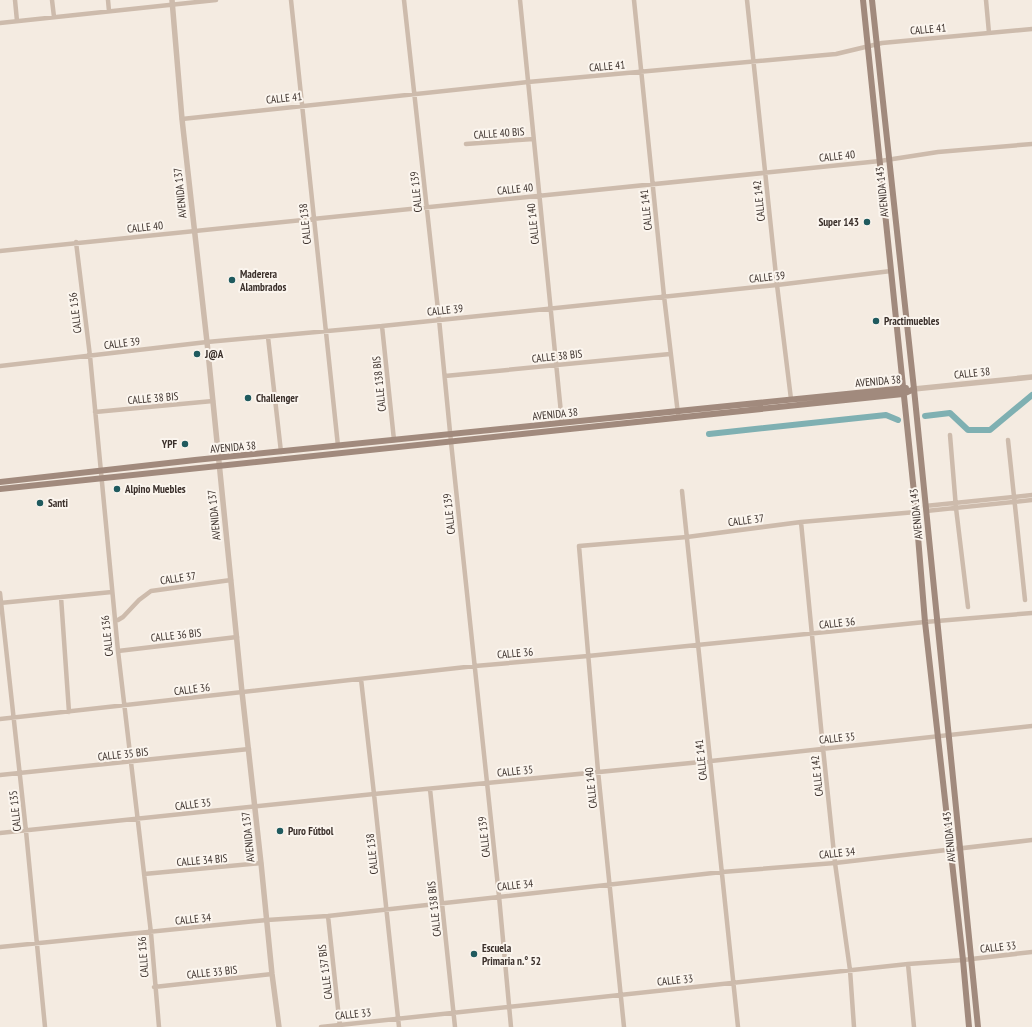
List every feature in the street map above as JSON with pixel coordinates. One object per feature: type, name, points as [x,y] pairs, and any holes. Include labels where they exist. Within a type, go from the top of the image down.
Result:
[{"type":"main road","name":"AVENIDA 143","points":[[863,0],[916,512],[925,622],[963,960],[969,1027]]},
{"type":"main road","name":"AVENIDA 143","points":[[872,0],[914,389],[936,621],[961,848],[970,959],[978,1027]]},
{"type":"main road","name":"AVENIDA 38","points":[[0,482],[100,470],[394,440],[562,423],[678,414],[914,389]]},
{"type":"main road","name":"AVENIDA 38","points":[[0,489],[451,442],[791,399],[903,391]]},
{"type":"street","points":[[15,0],[17,21]]},
{"type":"street","points":[[52,0],[54,17]]},
{"type":"street","points":[[108,0],[109,11]]},
{"type":"street","points":[[0,23],[109,11],[172,2],[216,0]]},
{"type":"street","name":"CALLE 138","points":[[291,0],[338,446]]},
{"type":"street","name":"CALLE 139","points":[[404,0],[445,376],[499,896],[511,1027]]},
{"type":"street","name":"CALLE 140","points":[[520,0],[562,423]]},
{"type":"street","name":"CALLE 141","points":[[634,0],[670,354],[678,414]]},
{"type":"street","name":"CALLE 142","points":[[747,0],[777,285],[791,399]]},
{"type":"street","points":[[986,0],[989,33]]},
{"type":"street","name":"AVENIDA 137","points":[[172,2],[182,119],[207,342],[266,920],[279,1027]]},
{"type":"street","name":"CALLE 41","points":[[182,119],[528,82],[836,54],[876,44],[1032,29]]},
{"type":"street","name":"CALLE 40 BIS","points":[[466,144],[533,139]]},
{"type":"street","name":"CALLE 40","points":[[0,251],[76,242],[427,208],[880,161],[938,152],[1032,144]]},
{"type":"street","name":"CALLE 136","points":[[76,242],[90,356],[118,651],[151,933],[154,987],[159,1027]]},
{"type":"street","name":"CALLE 39","points":[[0,366],[207,342],[325,330],[382,326],[777,285],[891,271]]},
{"type":"street","name":"CALLE 138 BIS","points":[[382,326],[394,440]]},
{"type":"street","points":[[268,337],[281,452]]},
{"type":"street","name":"CALLE 38 BIS","points":[[445,376],[670,354]]},
{"type":"street","name":"CALLE 38","points":[[914,389],[1032,377]]},
{"type":"street","name":"CALLE 38 BIS","points":[[95,412],[213,401]]},
{"type":"street","points":[[950,435],[956,505],[968,607]]},
{"type":"street","points":[[1008,440],[1025,600]]},
{"type":"street","name":"CALLE 141","points":[[682,491],[697,646],[711,761],[732,983],[738,1027]]},
{"type":"street","points":[[925,508],[1014,499],[1032,495]]},
{"type":"street","points":[[1014,499],[1032,500]]},
{"type":"street","name":"CALLE 37","points":[[579,546],[687,537],[801,522],[916,512]]},
{"type":"street","name":"CALLE 142","points":[[801,522],[835,862],[850,970],[854,1027]]},
{"type":"street","name":"CALLE 140","points":[[579,546],[598,771],[624,1027]]},
{"type":"street","name":"CALLE 37","points":[[115,620],[122,617],[151,590],[231,580]]},
{"type":"street","points":[[1,603],[112,592]]},
{"type":"street","name":"CALLE 135","points":[[0,593],[38,943],[45,1027]]},
{"type":"street","points":[[61,597],[69,712]]},
{"type":"street","name":"CALLE 36","points":[[0,719],[474,666],[1032,613]]},
{"type":"street","name":"CALLE 36 BIS","points":[[118,651],[237,638]]},
{"type":"street","name":"CALLE 138","points":[[361,679],[399,1027]]},
{"type":"street","name":"CALLE 35","points":[[0,833],[598,771],[711,761],[1032,726]]},
{"type":"street","name":"CALLE 35 BIS","points":[[0,775],[249,749]]},
{"type":"street","name":"CALLE 138 BIS","points":[[430,789],[455,1027]]},
{"type":"street","name":"CALLE 34","points":[[0,947],[151,933],[266,920],[328,916],[499,896],[722,872],[835,862],[1032,840]]},
{"type":"street","name":"CALLE 34 BIS","points":[[144,874],[261,863]]},
{"type":"street","name":"CALLE 137 BIS","points":[[328,916],[340,1026]]},
{"type":"street","name":"CALLE 33","points":[[321,1027],[1032,952]]},
{"type":"street","points":[[908,964],[914,1027]]},
{"type":"street","name":"CALLE 33 BIS","points":[[154,987],[272,974]]},
{"type":"waterway","points":[[925,416],[950,413],[968,430],[990,430],[1032,395]]},
{"type":"waterway","points":[[709,434],[886,415],[898,420]]},
{"type":"place","name":"Super 143","points":[[867,222]]},
{"type":"place","name":"Maderera Alambrados","points":[[232,280]]},
{"type":"place","name":"Practimuebles","points":[[876,321]]},
{"type":"place","name":"J@A","points":[[197,354]]},
{"type":"place","name":"Challenger","points":[[248,398]]},
{"type":"place","name":"YPF","points":[[185,444]]},
{"type":"place","name":"Alpino Muebles","points":[[117,489]]},
{"type":"place","name":"Santi","points":[[40,503]]},
{"type":"place","name":"Puro Fútbol","points":[[280,831]]},
{"type":"place","name":"Escuela Primaria n.° 52","points":[[474,954]]}]
